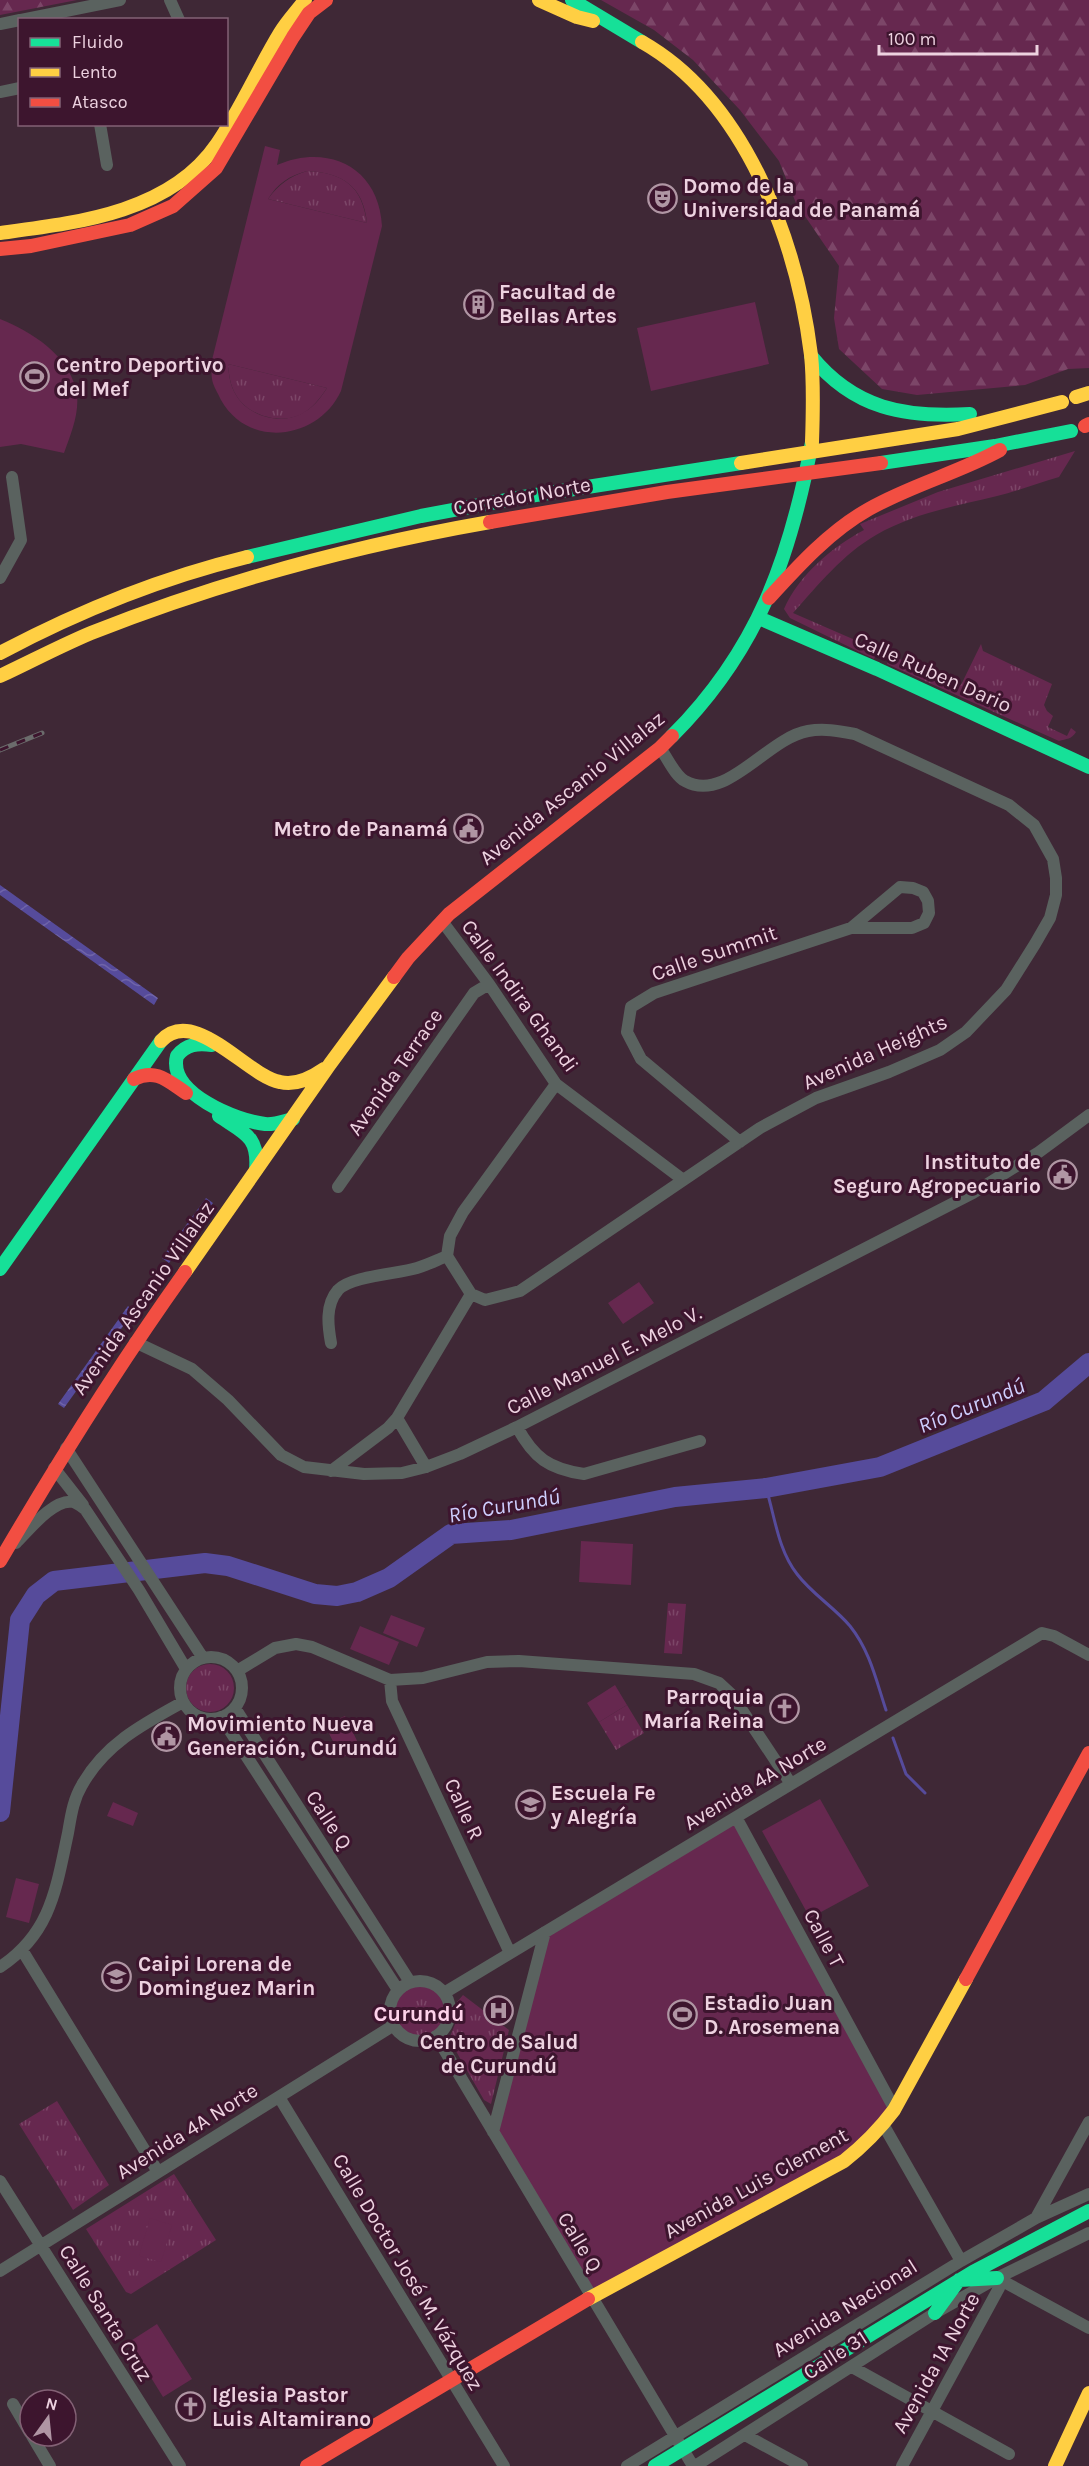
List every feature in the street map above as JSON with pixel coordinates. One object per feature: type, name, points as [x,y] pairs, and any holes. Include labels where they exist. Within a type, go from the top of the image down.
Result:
[{"type":"main road","points":[[0,233],[125,211],[157,198],[188,178],[218,144],[281,31],[305,0]]},
{"type":"main road","points":[[0,249],[31,246],[130,225],[172,206],[216,168],[293,37],[309,13],[326,0]]},
{"type":"main road","points":[[539,0],[577,17],[614,27]]},
{"type":"main road","name":"Avenida Ascanio Villalaz","points":[[2,1557],[66,1448],[135,1342],[330,1064],[408,958],[442,921],[660,748],[700,708],[733,663],[769,598],[785,554],[803,489],[812,442],[814,387],[803,310],[773,204],[735,133],[712,101],[677,67],[644,42],[614,27],[573,0]]},
{"type":"main road","points":[[811,356],[819,369],[838,385],[861,399],[897,412],[916,416],[943,417],[1036,408]]},
{"type":"main road","name":"Corredor Norte","points":[[0,653],[51,626],[115,599],[207,567],[421,516],[627,479],[958,429],[1062,402]]},
{"type":"main road","name":"Corredor Norte","points":[[0,676],[64,644],[202,591],[305,563],[429,534],[761,478],[1011,445],[1071,431]]},
{"type":"main road","points":[[769,598],[819,547],[858,515],[889,499],[980,463],[1011,445]]},
{"type":"main road","name":"Calle Ruben Dario","points":[[759,618],[877,669],[1089,767]]},
{"type":"main road","name":"Avenida Ascanio Villalaz","points":[[0,1269],[161,1041],[173,1032],[192,1032],[274,1081],[283,1084],[306,1080],[330,1064]]},
{"type":"main road","points":[[218,1046],[196,1043],[183,1048],[176,1065],[183,1083],[208,1102],[235,1116],[268,1124],[293,1119]]},
{"type":"main road","points":[[134,1080],[147,1073],[158,1075],[248,1136],[258,1148],[255,1174]]},
{"type":"main road","name":"Avenida Luis Clement","points":[[307,2466],[591,2298],[844,2161],[869,2142],[895,2110],[1089,1753]]},
{"type":"main road","name":"Avenida Nacional","points":[[655,2466],[679,2444],[959,2280],[1089,2211]]},
{"type":"main road","points":[[935,2313],[959,2280],[997,2278]]},
{"type":"main road","points":[[1055,2466],[1089,2393]]},
{"type":"street","points":[[30,18],[120,0]]},
{"type":"street","points":[[170,0],[178,18]]},
{"type":"street","points":[[0,24],[18,20]]},
{"type":"street","points":[[0,92],[18,88]]},
{"type":"street","points":[[100,126],[107,165]]},
{"type":"street","points":[[0,578],[21,540],[12,477]]},
{"type":"street","name":"Avenida Heights","points":[[471,1294],[485,1300],[520,1291],[760,1128],[816,1098],[889,1072],[940,1050],[966,1032],[1006,990],[1050,918],[1056,895],[1053,859],[1034,825],[1009,805],[855,734],[833,730],[807,731],[783,741],[727,780],[700,787],[682,781],[660,748]]},
{"type":"street","points":[[900,887],[923,892],[928,901],[928,913],[924,923],[912,928],[850,928],[900,887]]},
{"type":"street","name":"Calle Indira Ghandi","points":[[442,921],[489,984],[556,1084],[682,1179]]},
{"type":"street","name":"Calle Summit","points":[[740,1142],[641,1059],[627,1032],[631,1007],[654,993],[850,928]]},
{"type":"street","name":"Avenida Terrace","points":[[338,1187],[474,993],[489,984]]},
{"type":"street","points":[[331,1471],[388,1428],[397,1418],[471,1294],[447,1256],[450,1236],[463,1212],[556,1084]]},
{"type":"street","name":"Calle Manuel E. Melo V.","points":[[135,1342],[192,1369],[228,1400],[281,1455],[304,1467],[364,1474],[402,1473],[426,1467],[518,1427],[973,1193],[1039,1152],[1089,1115]]},
{"type":"street","points":[[331,1343],[328,1327],[329,1305],[338,1289],[354,1281],[419,1268],[447,1256]]},
{"type":"street","points":[[397,1418],[426,1467]]},
{"type":"street","points":[[518,1427],[528,1446],[548,1464],[566,1471],[584,1474],[700,1441]]},
{"type":"street","points":[[66,1448],[203,1658]]},
{"type":"street","points":[[54,1468],[116,1554],[186,1669]]},
{"type":"street","points":[[2,1557],[48,1511],[63,1503],[74,1502],[85,1509]]},
{"type":"street","name":"Avenida 4A Norte","points":[[444,1993],[1042,1634],[1054,1636],[1089,1655]]},
{"type":"street","points":[[237,1671],[275,1648],[296,1644],[312,1647],[390,1680],[423,1677],[483,1662],[519,1661],[709,1677],[732,1695],[791,1784]]},
{"type":"street","points":[[203,1658],[222,1659],[237,1671],[240,1678],[242,1694],[235,1708],[221,1717],[203,1718],[188,1709],[183,1702],[180,1689],[186,1669],[203,1658]]},
{"type":"street","name":"Calle R","points":[[390,1680],[392,1701],[510,1953]]},
{"type":"street","points":[[0,1967],[33,1938],[53,1902],[74,1803],[81,1785],[97,1762],[118,1741],[183,1702]]},
{"type":"street","name":"Calle Q","points":[[235,1708],[410,1982]]},
{"type":"street","name":"Calle Q","points":[[221,1717],[398,1990]]},
{"type":"street","name":"Calle T","points":[[736,1817],[895,2110]]},
{"type":"street","points":[[493,2132],[545,1932]]},
{"type":"street","points":[[22,1950],[158,2172]]},
{"type":"street","points":[[410,1982],[427,1982],[444,1993],[450,2007],[449,2019],[444,2030],[430,2040],[412,2040],[405,2037],[394,2025],[390,2009],[398,1990],[410,1982]]},
{"type":"street","name":"Avenida 4A Norte","points":[[0,2271],[394,2025]]},
{"type":"street","name":"Calle Q","points":[[436,2036],[591,2298],[694,2466]]},
{"type":"street","name":"Calle Doctor José M. Vázquez","points":[[279,2097],[504,2466]]},
{"type":"street","points":[[1036,2218],[1089,2122]]},
{"type":"street","points":[[884,2126],[961,2261]]},
{"type":"street","name":"Calle Santa Cruz","points":[[0,2181],[180,2466]]},
{"type":"street","name":"Avenida Nacional","points":[[627,2466],[679,2444],[961,2261],[1036,2218],[1089,2194]]},
{"type":"street","name":"Calle 31","points":[[694,2466],[935,2313],[997,2278],[1089,2233]]},
{"type":"street","points":[[997,2278],[1089,2328]]},
{"type":"street","name":"Avenida 1A Norte","points":[[902,2466],[999,2289],[997,2278]]},
{"type":"street","points":[[852,2367],[1009,2454]]},
{"type":"street","points":[[13,2404],[18,2412]]},
{"type":"street","points":[[745,2435],[802,2466]]},
{"type":"street","points":[[39,2448],[50,2466]]},
{"type":"green space","points":[[0,0],[77,0],[0,15]]},
{"type":"green space","points":[[601,0],[1089,0],[1089,368],[1068,369],[1025,385],[917,395],[882,389],[839,349],[834,318],[839,266],[796,203],[779,161],[740,110],[693,60],[654,30]]},
{"type":"green space","points":[[265,146],[280,150],[277,165],[296,159],[314,157],[332,159],[348,165],[372,188],[379,206],[382,226],[341,391],[331,407],[317,420],[301,428],[283,432],[265,432],[248,426],[233,416],[221,400],[213,382],[212,360]],"holes":[[[307,171],[331,175],[349,184],[361,200],[367,223],[268,199],[284,181]],[[228,364],[327,388],[316,403],[301,414],[284,419],[265,416],[248,408],[236,395],[232,388]]]},
{"type":"green space","points":[[307,171],[331,175],[349,184],[361,200],[367,223],[268,199],[285,182]]},
{"type":"green space","points":[[755,302],[769,364],[651,391],[637,328]]},
{"type":"green space","name":"Centro Deportivo del Mef","points":[[0,319],[24,330],[47,346],[65,365],[71,376],[76,389],[77,405],[64,453],[21,444],[0,447]]},
{"type":"green space","points":[[228,364],[327,388],[313,406],[302,414],[285,419],[266,416],[248,408],[241,402],[231,384]]},
{"type":"green space","points":[[1075,451],[1059,477],[920,516],[876,535],[842,561],[793,613],[878,650],[874,659],[790,618],[784,609],[798,585],[818,563],[840,545],[864,530],[860,524],[938,492]]},
{"type":"green space","points":[[981,644],[983,651],[1052,684],[1044,705],[1053,716],[1048,727],[1067,736],[1071,728],[1076,732],[1069,738],[1059,741],[887,664],[890,655],[961,685]]},
{"type":"green space","points":[[639,1282],[654,1303],[623,1324],[608,1303]]},
{"type":"green space","points":[[581,1541],[633,1544],[631,1585],[579,1582]]},
{"type":"green space","points":[[668,1603],[686,1604],[682,1654],[664,1653]]},
{"type":"green space","points":[[391,1615],[425,1628],[417,1647],[383,1633]]},
{"type":"green space","points":[[360,1626],[399,1642],[389,1665],[350,1649]]},
{"type":"green space","points":[[210,1664],[227,1671],[234,1688],[227,1705],[210,1712],[193,1705],[186,1688],[193,1671]]},
{"type":"green space","points":[[615,1685],[627,1705],[599,1722],[587,1703]]},
{"type":"green space","points":[[627,1705],[644,1733],[616,1750],[599,1722]]},
{"type":"green space","points":[[345,1716],[361,1749],[341,1758],[325,1725]]},
{"type":"green space","points":[[820,1799],[869,1886],[810,1918],[762,1831]]},
{"type":"green space","points":[[113,1802],[138,1813],[133,1826],[107,1816]]},
{"type":"green space","name":"Estadio Juan D. Arosemena","points":[[736,1817],[895,2110],[869,2142],[591,2298],[493,2132],[545,1932]]},
{"type":"green space","points":[[16,1878],[39,1884],[29,1923],[6,1917]]},
{"type":"green space","points":[[420,1981],[437,1986],[445,1994],[450,2011],[445,2028],[437,2036],[420,2041],[403,2036],[395,2028],[390,2011],[395,1994],[403,1986]]},
{"type":"green space","points":[[463,1995],[509,2030],[491,2104],[484,2100],[449,2039],[458,2017],[457,2002]]},
{"type":"green space","points":[[57,2101],[109,2185],[73,2210],[19,2124]]},
{"type":"green space","points":[[174,2174],[216,2240],[131,2294],[126,2292],[86,2229]]},
{"type":"green space","points":[[150,2218],[172,2225],[161,2262],[139,2256]]},
{"type":"green space","points":[[157,2324],[192,2379],[163,2397],[129,2342]]},
{"type":"water","points":[[0,885],[158,998],[154,1005],[0,895]]},
{"type":"water","points":[[206,1198],[213,1203],[169,1263],[162,1258]]},
{"type":"water","points":[[128,1306],[134,1311],[64,1408],[58,1404]]},
{"type":"waterway","name":"Río Curundú","points":[[0,1812],[20,1620],[36,1595],[54,1581],[205,1563],[228,1566],[315,1594],[337,1596],[357,1592],[389,1578],[451,1534],[511,1530],[675,1497],[766,1488],[880,1467],[1044,1401],[1089,1363]]},
{"type":"waterway","points":[[766,1488],[785,1555],[803,1581],[844,1619],[863,1645],[886,1710]]},
{"type":"waterway","points":[[893,1738],[906,1774],[925,1793]]},
{"type":"railway","points":[[0,750],[42,733]]},
{"type":"traffic: fast","points":[[572,0],[642,42]]},
{"type":"traffic: fast","points":[[811,356],[845,388],[863,399],[882,406],[924,414],[970,414]]},
{"type":"traffic: fast","points":[[881,463],[995,446],[1071,431]]},
{"type":"traffic: fast","points":[[672,736],[702,703],[727,670],[766,600],[793,525],[812,442]]},
{"type":"traffic: fast","points":[[247,557],[421,516],[523,497],[741,463]]},
{"type":"traffic: fast","points":[[759,618],[877,669],[1089,767]]},
{"type":"traffic: fast","points":[[0,1269],[161,1041]]},
{"type":"traffic: fast","points":[[212,1045],[193,1045],[184,1049],[177,1056],[177,1069],[183,1082],[193,1093],[222,1111],[253,1122],[272,1124],[293,1119]]},
{"type":"traffic: fast","points":[[219,1116],[252,1142],[255,1150],[256,1170]]},
{"type":"traffic: fast","points":[[655,2466],[973,2272],[1089,2211]]},
{"type":"traffic: fast","points":[[935,2313],[959,2280],[997,2278]]},
{"type":"traffic: slow","points":[[0,233],[90,219],[148,200],[174,186],[197,167],[217,144],[280,33],[305,0]]},
{"type":"traffic: slow","points":[[539,0],[577,17],[593,21]]},
{"type":"traffic: slow","points":[[642,42],[679,68],[710,100],[737,137],[760,178],[779,222],[804,312],[811,355],[812,442]]},
{"type":"traffic: slow","points":[[1076,397],[1089,393]]},
{"type":"traffic: slow","points":[[741,463],[958,429],[1062,402]]},
{"type":"traffic: slow","points":[[0,676],[91,633],[238,582],[388,542],[490,522]]},
{"type":"traffic: slow","points":[[0,653],[60,623],[121,597],[183,575],[247,557]]},
{"type":"traffic: slow","points":[[185,1272],[330,1064],[394,977]]},
{"type":"traffic: slow","points":[[161,1041],[174,1032],[189,1031],[204,1037],[267,1077],[280,1082],[292,1083],[303,1080],[324,1069]]},
{"type":"traffic: slow","points":[[588,2299],[844,2161],[877,2131],[894,2110],[966,1979]]},
{"type":"traffic: slow","points":[[1055,2466],[1089,2393]]},
{"type":"traffic: jam","points":[[0,249],[31,246],[130,225],[173,206],[216,168],[293,37],[309,13],[326,0]]},
{"type":"traffic: jam","points":[[1085,426],[1089,424]]},
{"type":"traffic: jam","points":[[769,598],[816,549],[869,509],[1000,450]]},
{"type":"traffic: jam","points":[[490,522],[667,492],[881,463]]},
{"type":"traffic: jam","points":[[394,977],[408,958],[449,914],[660,748],[672,736]]},
{"type":"traffic: jam","points":[[134,1079],[155,1075],[186,1093]]},
{"type":"traffic: jam","points":[[0,1561],[89,1415],[185,1272]]},
{"type":"traffic: jam","points":[[966,1979],[1089,1753]]},
{"type":"traffic: jam","points":[[307,2466],[588,2299]]},
{"type":"place","name":"Domo de la Universidad de Panamá","points":[[662,198]]},
{"type":"place","name":"Facultad de Bellas Artes","points":[[478,304]]},
{"type":"place","name":"Centro Deportivo del Mef","points":[[35,377]]},
{"type":"place","name":"Metro de Panamá","points":[[469,829]]},
{"type":"place","name":"Instituto de Seguro Agropecuario","points":[[1062,1174]]},
{"type":"place","name":"Parroquia María Reina","points":[[785,1709]]},
{"type":"place","name":"Movimiento Nueva Generación, Curundú","points":[[166,1736]]},
{"type":"place","name":"Escuela Fe y Alegría","points":[[530,1805]]},
{"type":"place","name":"Caipi Lorena de Dominguez Marin","points":[[117,1976]]},
{"type":"place","name":"Centro de Salud de Curundú","points":[[499,2011]]},
{"type":"place","name":"Estadio Juan D. Arosemena","points":[[683,2015]]},
{"type":"place","name":"Iglesia Pastor Luis Altamirano","points":[[191,2407]]},
{"type":"district","name":"Curundú","points":[[419,2013]]}]
